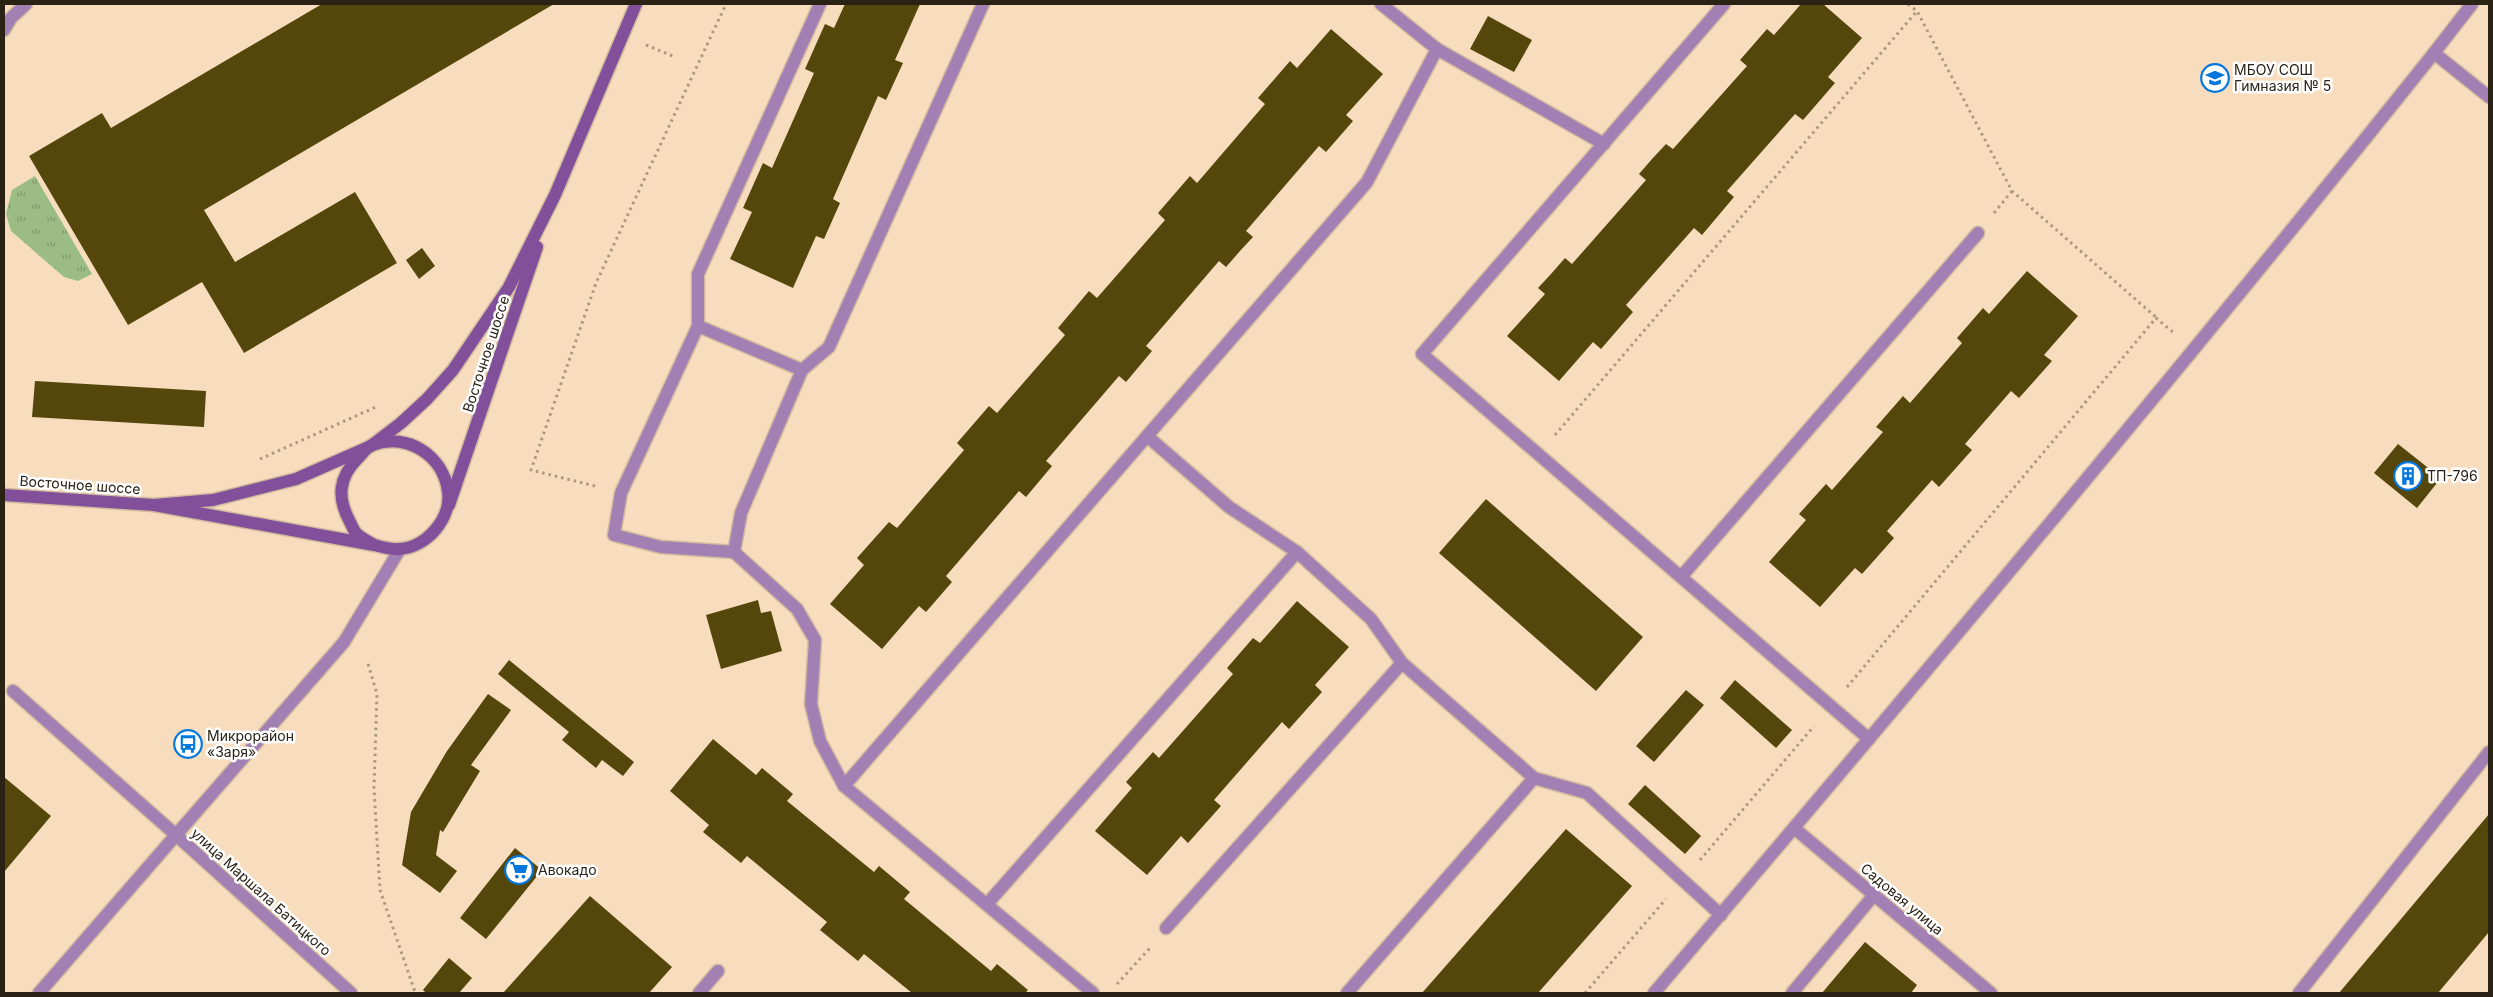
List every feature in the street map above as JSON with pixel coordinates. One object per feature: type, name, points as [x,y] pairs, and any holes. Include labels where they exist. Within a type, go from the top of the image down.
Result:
[{"type":"main road","name":"Восточное шоссе","points":[[154,504],[213,500],[252,492],[296,478],[370,446],[401,423],[453,370],[509,287],[554,195],[636,4]]},
{"type":"main road","name":"Восточное шоссе","points":[[442,521],[457,488],[554,195]]},
{"type":"main road","points":[[387,442],[407,442],[430,454],[446,477],[449,499],[442,521],[423,542],[400,550],[374,545],[356,534],[342,506],[341,486],[348,467],[370,446],[387,442]]},
{"type":"main road","name":"Восточное шоссе","points":[[4,495],[154,504],[374,545]]},
{"type":"street","points":[[4,30],[12,18],[26,4]]},
{"type":"street","points":[[820,4],[698,274],[698,326],[621,493],[614,535],[661,547],[734,552],[798,609],[815,640],[812,704],[820,741],[844,786],[1093,993]]},
{"type":"street","points":[[734,552],[740,513],[802,370],[829,347],[983,4]]},
{"type":"street","points":[[1381,4],[1437,49],[1604,144]]},
{"type":"street","points":[[1724,4],[1422,354],[1869,739]]},
{"type":"street","points":[[1654,993],[1869,739],[2193,349],[2472,4]]},
{"type":"street","points":[[844,786],[1367,182],[1437,49]]},
{"type":"street","points":[[2434,53],[2489,97]]},
{"type":"street","points":[[1681,577],[1978,233]]},
{"type":"street","points":[[698,326],[802,370]]},
{"type":"street","points":[[1147,436],[1229,507],[1297,552],[1371,620],[1402,663],[1534,778],[1587,793],[1721,915]]},
{"type":"street","name":"улица Маршала Батицкого","points":[[351,993],[176,835],[344,642],[400,550]]},
{"type":"street","points":[[987,904],[1297,552]]},
{"type":"street","points":[[1166,928],[1402,663]]},
{"type":"street","points":[[14,691],[176,835],[39,993]]},
{"type":"street","points":[[2299,993],[2489,752]]},
{"type":"street","points":[[1347,993],[1534,778]]},
{"type":"street","name":"Садовая улица","points":[[1794,828],[1991,993]]},
{"type":"street","points":[[1792,993],[1874,895]]},
{"type":"street","points":[[699,993],[718,971]]},
{"type":"path","points":[[621,493],[532,470],[596,283],[726,4]]},
{"type":"path","points":[[1908,4],[1917,11],[2012,191],[2193,349]]},
{"type":"path","points":[[1538,454],[1917,11]]},
{"type":"path","points":[[1585,993],[1831,706],[2156,318],[2193,349]]},
{"type":"path","points":[[255,462],[386,401]]},
{"type":"path","points":[[368,664],[377,694],[374,788],[380,890],[415,992]]},
{"type":"path","points":[[1116,986],[1166,928]]},
{"type":"green space","points":[[35,176],[92,274],[78,281],[64,277],[11,231],[6,214],[12,190]]},
{"type":"building","points":[[322,4],[554,4],[204,210],[235,262],[355,192],[397,263],[244,353],[202,282],[128,325],[29,156],[102,113],[111,128]]},
{"type":"building","points":[[845,4],[920,4],[895,60],[903,63],[886,100],[878,96],[833,199],[840,203],[824,239],[816,236],[793,288],[730,259],[752,212],[743,208],[763,163],[772,168],[814,73],[805,69],[825,24],[834,28]]},
{"type":"building","points":[[1801,4],[1823,4],[1862,38],[1828,77],[1835,83],[1803,120],[1795,114],[1727,191],[1734,197],[1702,235],[1694,228],[1626,305],[1633,312],[1601,349],[1593,342],[1559,381],[1507,336],[1545,294],[1538,288],[1565,258],[1572,264],[1646,180],[1639,174],[1652,159],[1666,144],[1673,149],[1747,66],[1740,60],[1767,29],[1774,35]]},
{"type":"building","points":[[1488,16],[1532,40],[1514,72],[1470,49]]},
{"type":"building","points":[[1331,29],[1383,74],[1346,115],[1353,121],[1326,152],[1319,146],[1246,231],[1253,237],[1226,267],[1219,261],[1146,346],[1152,351],[1126,382],[1119,376],[1046,461],[1052,466],[1026,497],[1019,491],[946,576],[952,582],[926,612],[919,606],[882,649],[830,604],[864,565],[857,558],[889,522],[897,528],[964,450],[957,443],[989,406],[997,413],[1065,335],[1058,328],[1089,291],[1097,298],[1165,220],[1158,213],[1190,176],[1197,183],[1265,104],[1258,98],[1290,61],[1297,68]]},
{"type":"building","points":[[422,248],[435,266],[419,279],[406,260]]},
{"type":"building","points":[[2027,271],[2078,316],[2044,355],[2052,361],[2019,398],[2011,391],[1965,444],[1972,450],[1939,487],[1932,480],[1887,531],[1894,538],[1862,574],[1855,568],[1820,607],[1769,562],[1806,520],[1799,514],[1826,484],[1832,490],[1883,432],[1876,427],[1903,396],[1910,403],[1962,343],[1957,338],[1983,308],[1989,314]]},
{"type":"building","points":[[35,381],[206,391],[204,427],[32,417]]},
{"type":"building","name":"ТП-796","points":[[2398,444],[2441,478],[2417,508],[2374,473]]},
{"type":"building","points":[[1486,499],[1643,637],[1596,691],[1439,553]]},
{"type":"building","points":[[758,600],[761,613],[771,611],[782,651],[721,669],[706,615]]},
{"type":"building","points":[[1297,601],[1349,647],[1315,685],[1322,692],[1289,729],[1282,722],[1214,800],[1221,806],[1188,843],[1181,836],[1147,875],[1095,831],[1132,788],[1126,782],[1153,752],[1159,758],[1233,674],[1227,668],[1253,638],[1260,643]]},
{"type":"building","points":[[509,660],[634,762],[623,776],[602,760],[596,768],[562,740],[569,732],[498,674]]},
{"type":"building","points":[[1735,680],[1792,730],[1776,748],[1720,698]]},
{"type":"building","points":[[1686,690],[1704,705],[1654,762],[1636,746]]},
{"type":"building","points":[[488,694],[511,710],[471,765],[480,771],[443,832],[440,830],[436,855],[457,871],[440,893],[402,865],[411,812],[447,751]]},
{"type":"building","points":[[713,739],[756,775],[762,768],[793,794],[787,801],[874,872],[879,866],[910,892],[904,899],[991,971],[997,964],[1028,990],[1025,993],[912,993],[864,954],[858,961],[820,930],[827,922],[747,856],[741,863],[703,832],[709,825],[670,791]]},
{"type":"building","points":[[4,777],[51,816],[4,872]]},
{"type":"building","points":[[1645,785],[1701,836],[1685,854],[1628,804]]},
{"type":"building","points":[[2489,814],[2489,932],[2438,993],[2339,993]]},
{"type":"building","points":[[1566,829],[1632,886],[1538,993],[1422,993]]},
{"type":"building","points":[[515,848],[542,870],[486,939],[460,918]]},
{"type":"building","points":[[590,896],[672,967],[649,993],[503,993]]},
{"type":"building","points":[[1865,942],[1917,985],[1911,993],[1822,993]]},
{"type":"building","points":[[449,958],[472,978],[459,993],[426,993],[423,990]]},
{"type":"place","name":"МБОУ СОШ Гимназия № 5","points":[[2215,78]]},
{"type":"place","name":"ТП-796","points":[[2408,476]]},
{"type":"place","name":"Микрорайон «Заря»","points":[[188,744]]},
{"type":"place","name":"Авокадо","points":[[519,870]]}]
